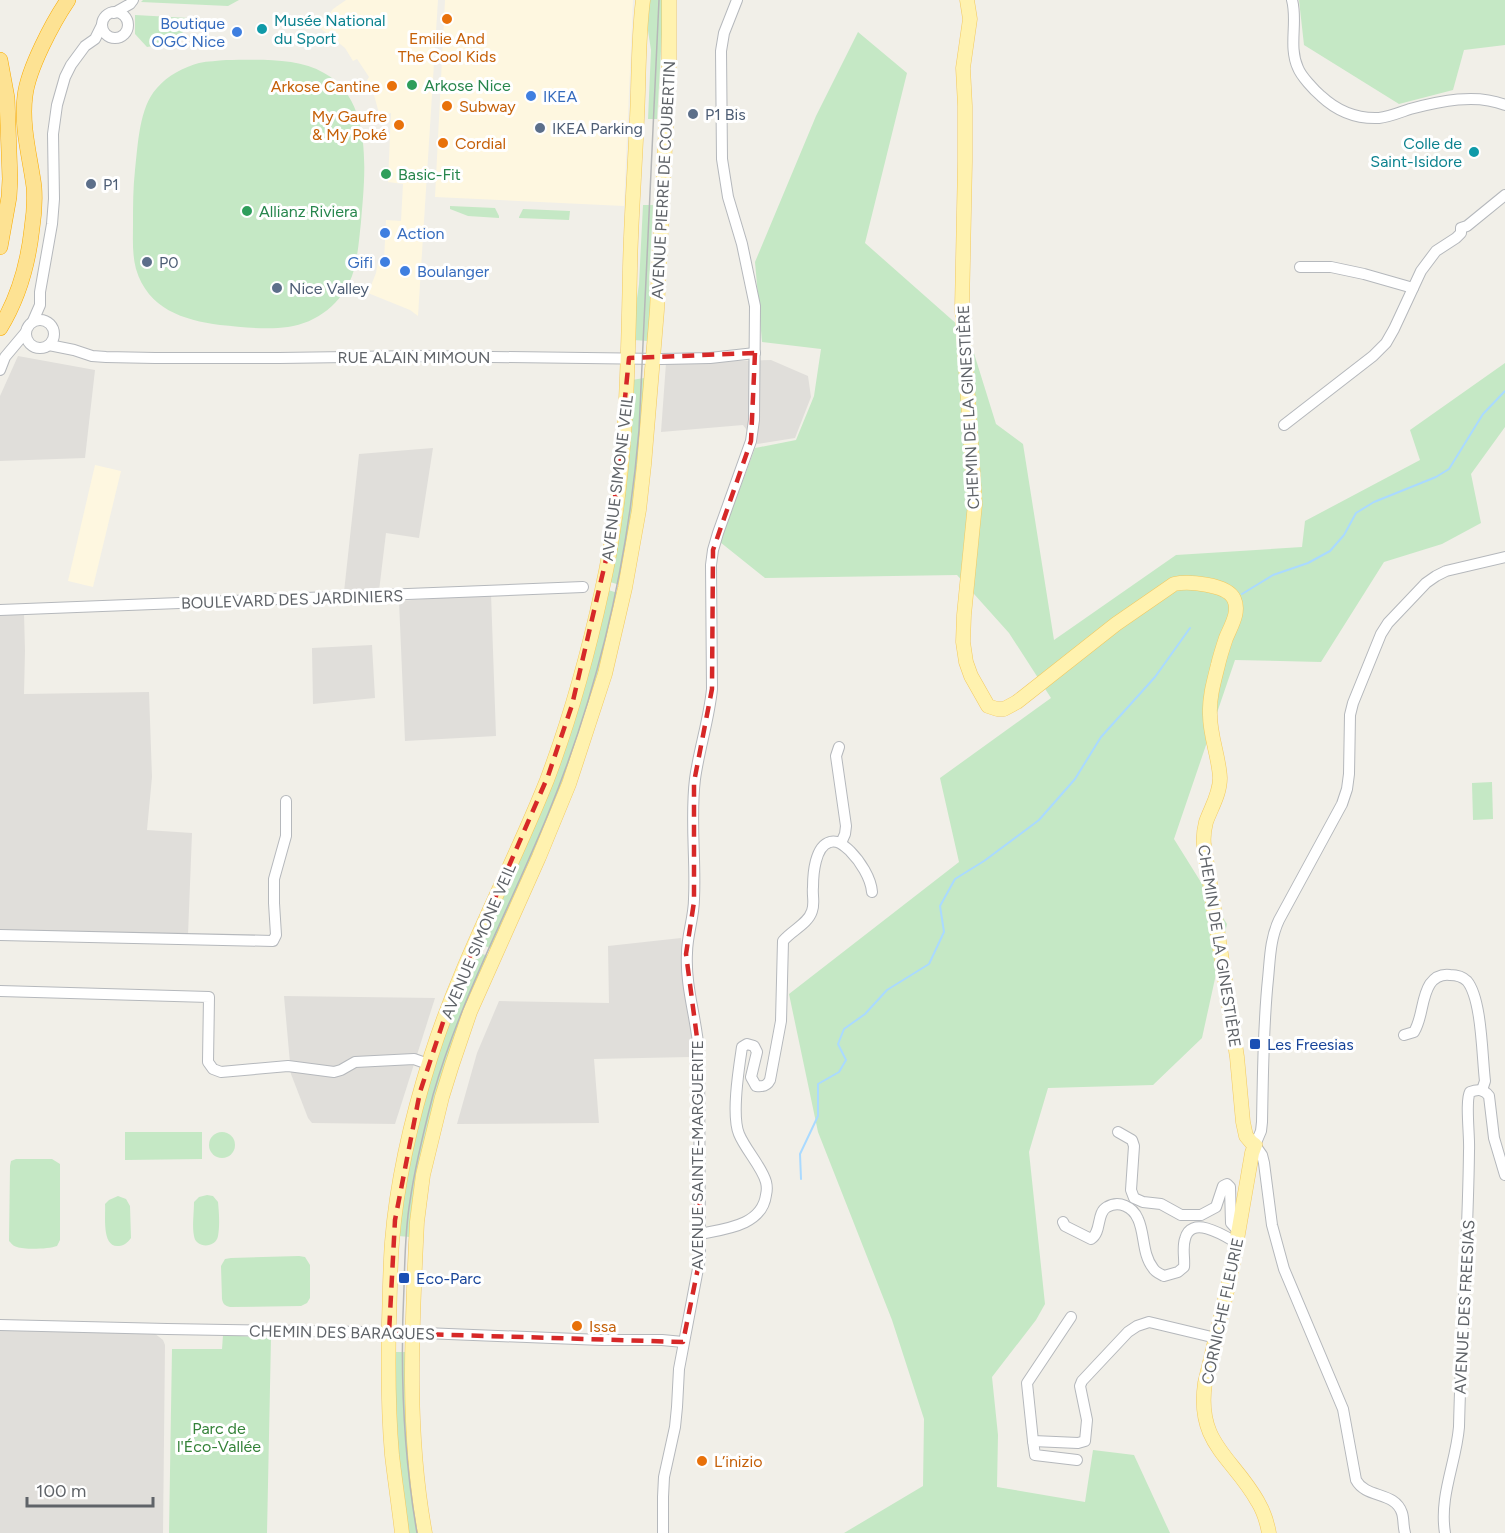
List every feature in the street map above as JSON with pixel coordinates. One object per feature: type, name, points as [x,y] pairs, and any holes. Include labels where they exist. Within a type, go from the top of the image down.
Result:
[{"type":"highway","points":[[0,328],[19,289],[29,254],[34,189],[24,112],[27,84],[38,56],[68,0]]},
{"type":"highway","points":[[0,60],[7,98],[10,179],[0,247]]},
{"type":"main road","name":"AVENUE PIERRE DE COUBERTIN","points":[[628,358],[632,200],[643,0]]},
{"type":"main road","name":"AVENUE PIERRE DE COUBERTIN","points":[[652,359],[658,290],[669,65],[669,0]]},
{"type":"main road","name":"CHEMIN DE LA GINESTIÈRE","points":[[967,0],[969,19],[963,68],[965,162],[962,308],[975,504],[964,615],[963,642],[966,662],[988,706],[1004,709],[1017,702],[1116,624],[1174,584],[1197,583],[1230,593],[1236,612],[1219,660],[1209,715],[1220,779],[1219,789],[1203,835],[1237,1056],[1243,1122],[1246,1136],[1255,1145]]},
{"type":"main road","name":"AVENUE SIMONE VEIL","points":[[402,1533],[391,1437],[388,1376],[392,1241],[408,1140],[428,1064],[449,1004],[548,776],[580,677],[603,588],[617,505],[628,358]]},
{"type":"main road","name":"AVENUE SIMONE VEIL","points":[[425,1533],[413,1426],[411,1375],[417,1222],[423,1175],[442,1097],[470,1012],[539,857],[569,784],[594,711],[626,588],[639,510],[652,359]]},
{"type":"main road","name":"CORNICHE FLEURIE","points":[[1255,1145],[1231,1274],[1203,1397],[1208,1427],[1213,1439],[1259,1503],[1269,1533]]},
{"type":"street","name":"AVENUE SAINTE-MARGUERITE","points":[[663,1533],[664,1478],[678,1407],[679,1369],[683,1342],[700,1258],[699,1053],[686,954],[694,902],[692,814],[694,782],[712,689],[712,550],[752,441],[754,420],[755,353],[752,289],[728,197],[722,159],[721,51],[724,33],[737,0]]},
{"type":"street","points":[[1292,0],[1294,9],[1293,50],[1298,69],[1318,94],[1332,106],[1353,116],[1380,118],[1431,104],[1476,98],[1505,105]]},
{"type":"street","points":[[0,370],[5,357],[26,332],[40,305],[54,199],[53,134],[57,105],[65,78],[71,65],[85,46],[94,39],[107,15],[132,2]]},
{"type":"street","points":[[94,39],[113,38],[125,34],[132,2]]},
{"type":"street","points":[[114,13],[124,16],[128,27]]},
{"type":"street","points":[[102,25],[106,35],[113,38]]},
{"type":"street","points":[[1284,425],[1373,356],[1386,343],[1421,271],[1436,251],[1456,238],[1461,233],[1461,228],[1467,226],[1505,195]]},
{"type":"street","points":[[1300,267],[1331,267],[1413,288]]},
{"type":"street","points":[[10,350],[32,345],[41,348],[52,341],[55,333],[40,305]]},
{"type":"street","points":[[33,321],[41,319],[49,322]]},
{"type":"street","points":[[26,332],[27,339],[32,345]]},
{"type":"street","name":"RUE ALAIN MIMOUN","points":[[55,333],[74,350]]},
{"type":"street","name":"RUE ALAIN MIMOUN","points":[[49,345],[92,356],[106,357],[428,356],[652,359],[710,358],[755,353]]},
{"type":"street","name":"CHEMIN DE LA GINESTIÈRE","points":[[1255,1145],[1262,1122],[1265,1004],[1273,936],[1279,920],[1342,804],[1349,774],[1350,715],[1359,686],[1381,634],[1396,614],[1426,583],[1436,576],[1446,571],[1505,557]]},
{"type":"street","name":"BOULEVARD DES JARDINIERS","points":[[0,610],[583,586]]},
{"type":"street","points":[[839,747],[836,756],[846,826],[841,843]]},
{"type":"street","points":[[0,935],[273,941],[276,935],[274,879],[286,836],[286,801]]},
{"type":"street","points":[[700,1234],[739,1226],[754,1218],[765,1202],[766,1181],[738,1133],[736,1119],[738,1074],[742,1047],[747,1044],[754,1046],[757,1052],[751,1077],[756,1086],[761,1087],[768,1084],[781,1021],[783,941],[788,934],[808,919],[812,912],[816,860],[820,849],[826,843],[835,841],[841,843],[854,856],[871,883],[872,892]]},
{"type":"street","points":[[1404,1035],[1414,1032],[1420,1023],[1425,994],[1437,977],[1445,974],[1455,975],[1466,980],[1477,1004],[1485,1081],[1482,1090],[1489,1096],[1494,1138],[1505,1175]]},
{"type":"street","points":[[0,991],[209,997],[208,1062],[213,1069],[221,1072],[288,1066],[334,1072],[341,1071],[355,1062],[414,1059],[428,1064]]},
{"type":"street","name":"AVENUE DES FREESIAS","points":[[1445,1533],[1444,1497],[1459,1427],[1468,1227],[1470,1140],[1467,1099],[1470,1092],[1482,1090]]},
{"type":"street","points":[[1118,1131],[1132,1140],[1134,1146],[1131,1190],[1134,1198],[1143,1202],[1161,1204],[1181,1215],[1201,1215],[1216,1207],[1223,1186],[1227,1184],[1230,1187],[1231,1223],[1238,1237]]},
{"type":"street","points":[[1255,1145],[1264,1162],[1272,1226],[1284,1269],[1343,1409],[1356,1480],[1368,1492],[1389,1498],[1396,1503],[1402,1513],[1405,1533]]},
{"type":"street","points":[[1063,1222],[1065,1226],[1091,1239],[1096,1235],[1103,1211],[1107,1207],[1115,1204],[1128,1206],[1138,1219],[1151,1267],[1164,1276],[1184,1268],[1184,1240],[1188,1231],[1194,1228],[1208,1228],[1238,1237]]},
{"type":"street","points":[[1071,1317],[1027,1383],[1035,1455],[1077,1460]]},
{"type":"street","points":[[1033,1441],[1078,1443],[1085,1441],[1087,1420],[1080,1386],[1082,1381],[1128,1332],[1137,1326],[1149,1322],[1216,1338]]},
{"type":"street","name":"CHEMIN DES BARAQUES","points":[[0,1325],[412,1333],[683,1342]]},
{"type":"highlighted area","points":[[755,353],[751,441],[713,550],[712,689],[694,782],[694,902],[686,954],[699,1053],[700,1258],[683,1342],[389,1333],[395,1220],[420,1092],[449,1004],[548,776],[572,705],[611,538],[629,358]]},
{"type":"shaded area","name":"Nice Valley","points":[[346,0],[438,0],[418,316],[410,310],[368,293],[378,262],[384,261],[386,220],[401,221],[403,184],[388,182],[391,113],[380,117],[367,80],[369,77],[357,59],[353,61],[345,48],[320,28],[333,9]]},
{"type":"shaded area","name":"IKEA","points":[[445,0],[633,0],[624,206],[435,197]]},
{"type":"shaded area","points":[[18,356],[95,370],[85,458],[0,461],[0,396]]},
{"type":"shaded area","points":[[771,360],[808,376],[811,397],[795,438],[757,444],[743,425],[661,432],[666,363]]},
{"type":"shaded area","points":[[433,448],[419,538],[386,533],[379,591],[344,592],[359,454]]},
{"type":"shaded area","points":[[95,465],[121,471],[93,587],[68,581]]},
{"type":"shaded area","points":[[491,594],[496,736],[405,741],[399,601]]},
{"type":"shaded area","points":[[24,613],[24,694],[149,692],[152,777],[147,830],[192,833],[188,935],[0,932],[0,614]]},
{"type":"shaded area","points":[[372,645],[375,698],[313,704],[312,648]]},
{"type":"shaded area","points":[[681,938],[695,1045],[690,1057],[594,1059],[599,1123],[457,1124],[477,1053],[499,1001],[609,1003],[608,946]]},
{"type":"shaded area","points":[[284,996],[435,998],[395,1124],[312,1123],[291,1074]]},
{"type":"shaded area","points":[[0,1330],[154,1333],[163,1340],[165,1345],[163,1533],[0,1533]]},
{"type":"green space","points":[[143,0],[239,0],[228,6],[141,2]]},
{"type":"green space","points":[[648,0],[664,0],[657,119],[648,119],[651,50],[646,18]]},
{"type":"green space","points":[[1299,0],[1505,0],[1505,45],[1464,50],[1453,90],[1399,104],[1304,45]]},
{"type":"green space","points":[[135,15],[207,19],[160,45],[147,47],[135,34]]},
{"type":"green space","points":[[858,32],[907,73],[865,243],[968,334],[996,424],[1023,444],[1054,640],[1176,555],[1302,547],[1305,521],[1420,460],[1410,430],[1505,363],[1505,427],[1471,474],[1481,523],[1442,544],[1384,562],[1321,662],[1235,660],[1174,839],[1227,924],[1202,1038],[1153,1085],[1048,1088],[1029,1152],[1045,1304],[1036,1320],[992,1377],[998,1435],[997,1487],[1085,1502],[1093,1450],[1134,1455],[1170,1533],[844,1533],[923,1486],[924,1419],[892,1320],[818,1132],[789,994],[959,862],[940,778],[1051,698],[1009,633],[957,575],[765,578],[720,542],[755,448],[796,440],[814,396],[821,349],[762,342],[755,262],[816,116]]},
{"type":"green space","name":"Allianz Riviera","points":[[226,60],[276,60],[313,68],[340,85],[351,101],[359,120],[363,140],[364,183],[359,242],[352,276],[348,286],[335,303],[318,316],[299,325],[280,328],[245,327],[206,323],[180,316],[158,303],[149,294],[136,269],[133,246],[134,184],[139,138],[146,105],[157,88],[176,72],[199,63]]},
{"type":"green space","points":[[643,205],[653,205],[649,284],[653,316],[648,341],[633,340],[639,284]]},
{"type":"green space","points":[[450,206],[495,208],[499,218],[468,216],[450,209]]},
{"type":"green space","points":[[523,209],[570,211],[569,220],[519,218]]},
{"type":"green space","points":[[644,378],[646,380],[640,465],[620,585],[610,582],[632,380]]},
{"type":"green space","points":[[608,590],[618,593],[601,673],[553,815],[492,949],[481,944],[522,849]]},
{"type":"green space","points":[[1492,782],[1493,819],[1473,820],[1472,783]]},
{"type":"green space","points":[[477,952],[489,958],[467,1011],[410,1237],[398,1236],[412,1139],[434,1059]]},
{"type":"green space","points":[[125,1132],[202,1132],[202,1159],[125,1160]]},
{"type":"green space","points":[[222,1132],[231,1136],[235,1145],[231,1154],[222,1158],[213,1154],[209,1145],[213,1136]]},
{"type":"green space","points":[[52,1159],[60,1164],[60,1240],[57,1246],[26,1249],[14,1246],[9,1241],[10,1166],[11,1161]]},
{"type":"green space","points":[[118,1196],[126,1199],[130,1206],[131,1238],[126,1244],[119,1246],[109,1242],[105,1223],[105,1204]]},
{"type":"green space","points":[[213,1196],[218,1202],[218,1236],[214,1243],[202,1245],[198,1243],[193,1232],[194,1202],[199,1197]]},
{"type":"green space","points":[[305,1257],[310,1265],[310,1298],[307,1303],[301,1306],[230,1307],[224,1303],[221,1266],[225,1259]]},
{"type":"green space","name":"Parc de l'Éco-Vallée","points":[[223,1335],[271,1338],[267,1533],[169,1533],[172,1349],[222,1349]]},
{"type":"green space","points":[[392,1352],[407,1352],[421,1533],[407,1533],[400,1490]]},
{"type":"waterway","points":[[1242,594],[1273,575],[1308,563],[1330,551],[1344,535],[1356,513],[1374,502],[1436,477],[1449,469],[1483,414],[1505,391]]},
{"type":"waterway","points":[[801,1179],[800,1154],[818,1116],[818,1084],[839,1072],[846,1060],[838,1044],[844,1029],[865,1014],[887,990],[929,964],[944,932],[940,906],[955,879],[984,861],[1039,820],[1075,779],[1101,737],[1155,677],[1190,628]]},
{"type":"tram line","points":[[417,1533],[408,1472],[403,1380],[403,1318],[408,1212],[426,1121],[444,1059],[457,1023],[566,768],[596,673],[619,577],[639,430],[659,0]]},
{"type":"place","name":"Emilie And The Cool Kids","points":[[447,19]]},
{"type":"place","name":"Musée National du Sport","points":[[262,29]]},
{"type":"place","name":"Boutique OGC Nice","points":[[237,32]]},
{"type":"place","name":"Arkose Nice","points":[[412,85]]},
{"type":"place","name":"Arkose Cantine","points":[[392,86]]},
{"type":"place","name":"IKEA","points":[[531,96]]},
{"type":"place","name":"Subway","points":[[447,106]]},
{"type":"place","name":"P1 Bis","points":[[693,114]]},
{"type":"place","name":"My Gaufre & My Poké","points":[[399,125]]},
{"type":"place","name":"IKEA Parking","points":[[540,128]]},
{"type":"place","name":"Cordial","points":[[443,143]]},
{"type":"place","name":"Colle de Saint-Isidore","points":[[1474,152]]},
{"type":"place","name":"Basic-Fit","points":[[386,174]]},
{"type":"place","name":"P1","points":[[91,184]]},
{"type":"place","name":"Allianz Riviera","points":[[247,211]]},
{"type":"place","name":"Action","points":[[385,233]]},
{"type":"place","name":"P0","points":[[147,262]]},
{"type":"place","name":"Gifi","points":[[385,262]]},
{"type":"place","name":"Boulanger","points":[[405,271]]},
{"type":"place","name":"Nice Valley","points":[[277,288]]},
{"type":"place","name":"Les Freesias","points":[[1255,1044]]},
{"type":"place","name":"Eco-Parc","points":[[404,1278]]},
{"type":"place","name":"Issa","points":[[577,1326]]},
{"type":"place","name":"L’inizio","points":[[702,1461]]}]
